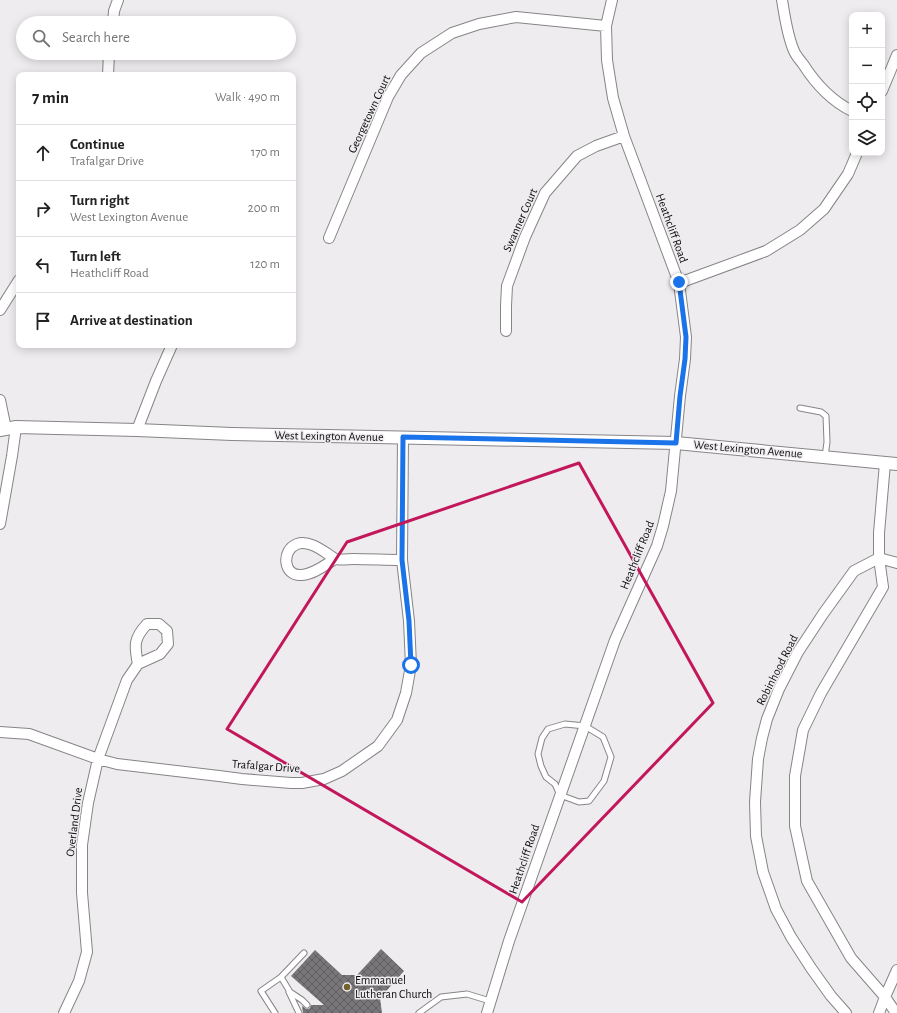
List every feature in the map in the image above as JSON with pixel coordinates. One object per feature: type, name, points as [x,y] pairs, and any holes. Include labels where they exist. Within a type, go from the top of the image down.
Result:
[{"type":"street","points":[[114,16],[118,0]]},
{"type":"street","name":"Heathcliff Road","points":[[487,1013],[509,941],[615,640],[657,546],[664,526],[671,491],[686,337],[679,282],[624,136],[613,98],[607,60],[606,26],[612,0]]},
{"type":"street","points":[[782,0],[785,23],[795,52],[823,90],[849,110]]},
{"type":"street","name":"Georgetown Court","points":[[329,238],[388,97],[401,75],[421,53],[452,33],[479,24],[516,17],[606,26]]},
{"type":"street","points":[[885,84],[897,55]]},
{"type":"street","points":[[108,60],[108,72]]},
{"type":"street","name":"Swanner Court","points":[[506,332],[508,286],[525,236],[545,194],[577,156],[596,146],[624,136]]},
{"type":"street","points":[[679,282],[766,251],[800,230],[824,209],[848,174],[856,156]]},
{"type":"street","points":[[0,310],[16,285]]},
{"type":"street","points":[[137,430],[171,348]]},
{"type":"street","points":[[0,400],[12,456],[0,524]]},
{"type":"street","name":"West Lexington Avenue","points":[[7,428],[676,443],[897,464]]},
{"type":"street","name":"Trafalgar Drive","points":[[0,732],[29,734],[98,759],[117,764],[242,779],[291,783],[302,783],[324,779],[342,771],[378,746],[397,720],[406,693],[411,665],[409,621],[402,560],[403,437]]},
{"type":"street","points":[[885,463],[878,533],[879,558],[883,587],[821,693],[804,730],[795,776],[795,826],[807,881],[851,958],[885,997],[896,1013]]},
{"type":"street","points":[[879,558],[897,563]]},
{"type":"street","name":"Robinhood Road","points":[[846,1013],[831,996],[791,937],[776,909],[765,880],[756,836],[755,802],[758,759],[767,719],[779,689],[798,652],[823,614],[854,572],[879,558]]},
{"type":"street","points":[[335,559],[402,560]]},
{"type":"street","name":"Overland Drive","points":[[64,1013],[79,981],[87,952],[82,893],[82,845],[88,803],[98,759],[127,680],[138,664]]},
{"type":"street","points":[[879,1013],[897,970]]},
{"type":"lane","points":[[800,408],[821,412],[826,416],[828,426],[825,457]]},
{"type":"lane","points":[[565,724],[585,726],[603,737],[611,757],[604,781],[589,801],[579,802],[560,795],[555,784],[546,777],[541,766],[538,754],[542,738],[548,729],[565,724]]},
{"type":"lane","points":[[275,1013],[261,991],[281,977],[304,954]]},
{"type":"lane","points":[[281,977],[299,1013]]},
{"type":"lane","points":[[287,988],[307,1005]]},
{"type":"lane","points":[[419,1013],[441,997],[466,994],[490,1001]]},
{"type":"highlighted area","points":[[579,463],[713,703],[522,902],[227,729],[347,542]]},
{"type":"building","name":"Emmanuel Lutheran Church","points":[[381,949],[404,971],[380,998],[382,1013],[303,1013],[302,1006],[308,1009],[311,1005],[324,1005],[291,976],[315,950],[342,975],[357,975]]},
{"type":"place","name":"Emmanuel Lutheran Church","points":[[347,987]]},
{"type":"route","points":[[411,665],[409,621],[402,560],[403,437],[676,443],[686,337],[679,282]]}]
